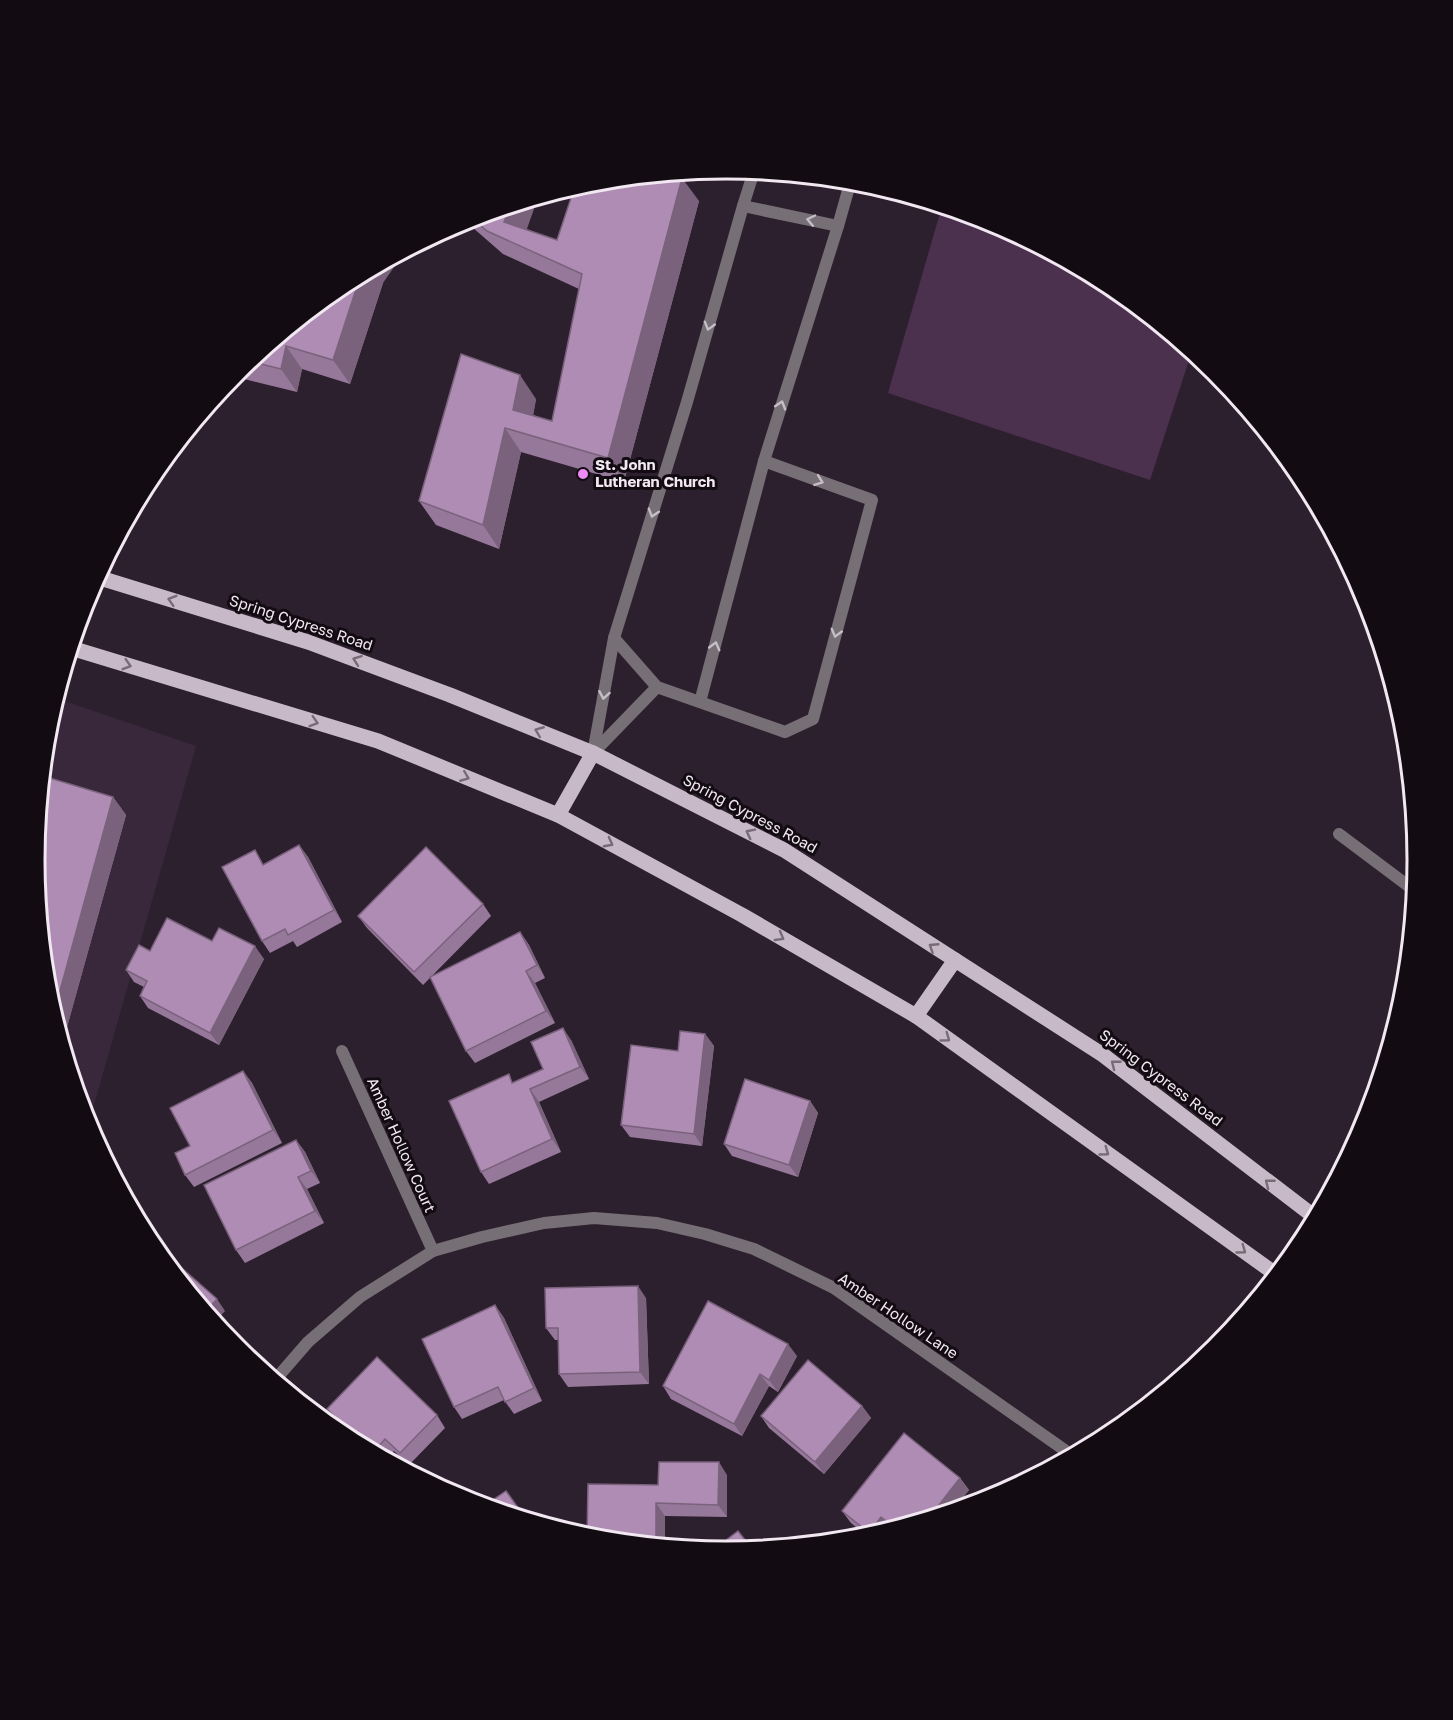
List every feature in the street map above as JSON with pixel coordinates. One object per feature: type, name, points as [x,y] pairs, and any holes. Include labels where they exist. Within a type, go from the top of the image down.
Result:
[{"type":"main road","name":"Spring Cypress Road","points":[[106,580],[308,642],[450,695],[593,753],[784,850],[1103,1055],[1309,1213]]},
{"type":"main road","points":[[78,650],[378,741],[558,815],[742,915],[916,1016],[1270,1271]]},
{"type":"main road","points":[[558,815],[593,753]]},
{"type":"main road","points":[[916,1016],[955,960]]},
{"type":"street","points":[[593,753],[614,638],[687,402],[751,180]]},
{"type":"street","points":[[700,702],[764,461],[848,190]]},
{"type":"street","points":[[743,206],[838,226]]},
{"type":"street","points":[[614,638],[657,687],[785,732],[813,719],[872,500],[764,461]]},
{"type":"street","points":[[593,753],[657,687]]},
{"type":"street","points":[[1339,834],[1407,885]]},
{"type":"street","name":"Amber Hollow Court","points":[[342,1051],[433,1251]]},
{"type":"street","name":"Amber Hollow Lane","points":[[280,1374],[308,1342],[360,1298],[433,1251],[544,1223],[594,1218],[657,1223],[705,1234],[754,1249],[834,1288],[1066,1451]]},
{"type":"shaded area","points":[[940,213],[987,230],[1067,270],[1105,293],[1141,319],[1189,360],[1150,480],[888,393]]},
{"type":"shaded area","points":[[64,701],[196,746],[93,1110],[68,1036],[58,993],[46,905],[46,815],[51,771]]},
{"type":"building","points":[[681,180],[608,458],[505,428],[483,525],[419,501],[461,354],[520,375],[513,410],[552,421],[582,274],[487,231],[480,225],[507,215],[504,222],[557,240],[571,197],[638,184]]},
{"type":"building","points":[[356,288],[333,360],[286,346],[281,369],[260,364],[312,319]]},
{"type":"building","points":[[50,778],[113,797],[59,996],[46,905],[46,815]]},
{"type":"building","points":[[299,845],[334,910],[288,935],[285,929],[262,941],[222,867],[255,850],[263,865]]},
{"type":"building","points":[[426,847],[483,904],[414,972],[358,916]]},
{"type":"building","points":[[167,918],[212,941],[219,928],[255,946],[210,1033],[140,996],[147,981],[126,970],[139,945],[150,951]]},
{"type":"building","points":[[520,932],[537,965],[526,971],[546,1011],[466,1051],[430,977]]},
{"type":"building","points":[[563,1028],[580,1067],[530,1089],[552,1139],[481,1172],[449,1101],[509,1074],[512,1083],[543,1069],[531,1042]]},
{"type":"building","points":[[680,1031],[705,1034],[694,1134],[621,1125],[631,1045],[678,1051]]},
{"type":"building","points":[[243,1071],[273,1130],[185,1175],[175,1153],[190,1146],[170,1108]]},
{"type":"building","points":[[745,1079],[810,1101],[789,1165],[724,1144]]},
{"type":"building","points":[[296,1140],[311,1171],[298,1177],[315,1211],[236,1250],[204,1185]]},
{"type":"building","points":[[180,1266],[217,1299],[211,1305]]},
{"type":"building","points":[[638,1286],[640,1372],[559,1374],[558,1328],[546,1328],[545,1288]]},
{"type":"building","points":[[708,1301],[788,1344],[769,1380],[760,1374],[734,1424],[663,1386]]},
{"type":"building","points":[[495,1305],[534,1388],[505,1402],[498,1387],[454,1407],[422,1339]]},
{"type":"building","points":[[377,1357],[437,1415],[400,1453],[385,1439],[379,1446],[348,1427],[327,1409]]},
{"type":"building","points":[[808,1360],[862,1406],[815,1462],[761,1416]]},
{"type":"building","points":[[904,1433],[960,1478],[937,1508],[903,1518],[887,1522],[881,1517],[876,1524],[862,1527],[842,1511]]},
{"type":"building","points":[[659,1462],[719,1462],[718,1505],[656,1503],[656,1538],[587,1526],[588,1484],[658,1485]]},
{"type":"building","points":[[506,1491],[518,1508],[507,1505],[493,1500]]},
{"type":"building","points":[[738,1531],[746,1541],[726,1542],[724,1542]]},
{"type":"place","name":"St. John Lutheran Church","points":[[583,474]]}]
